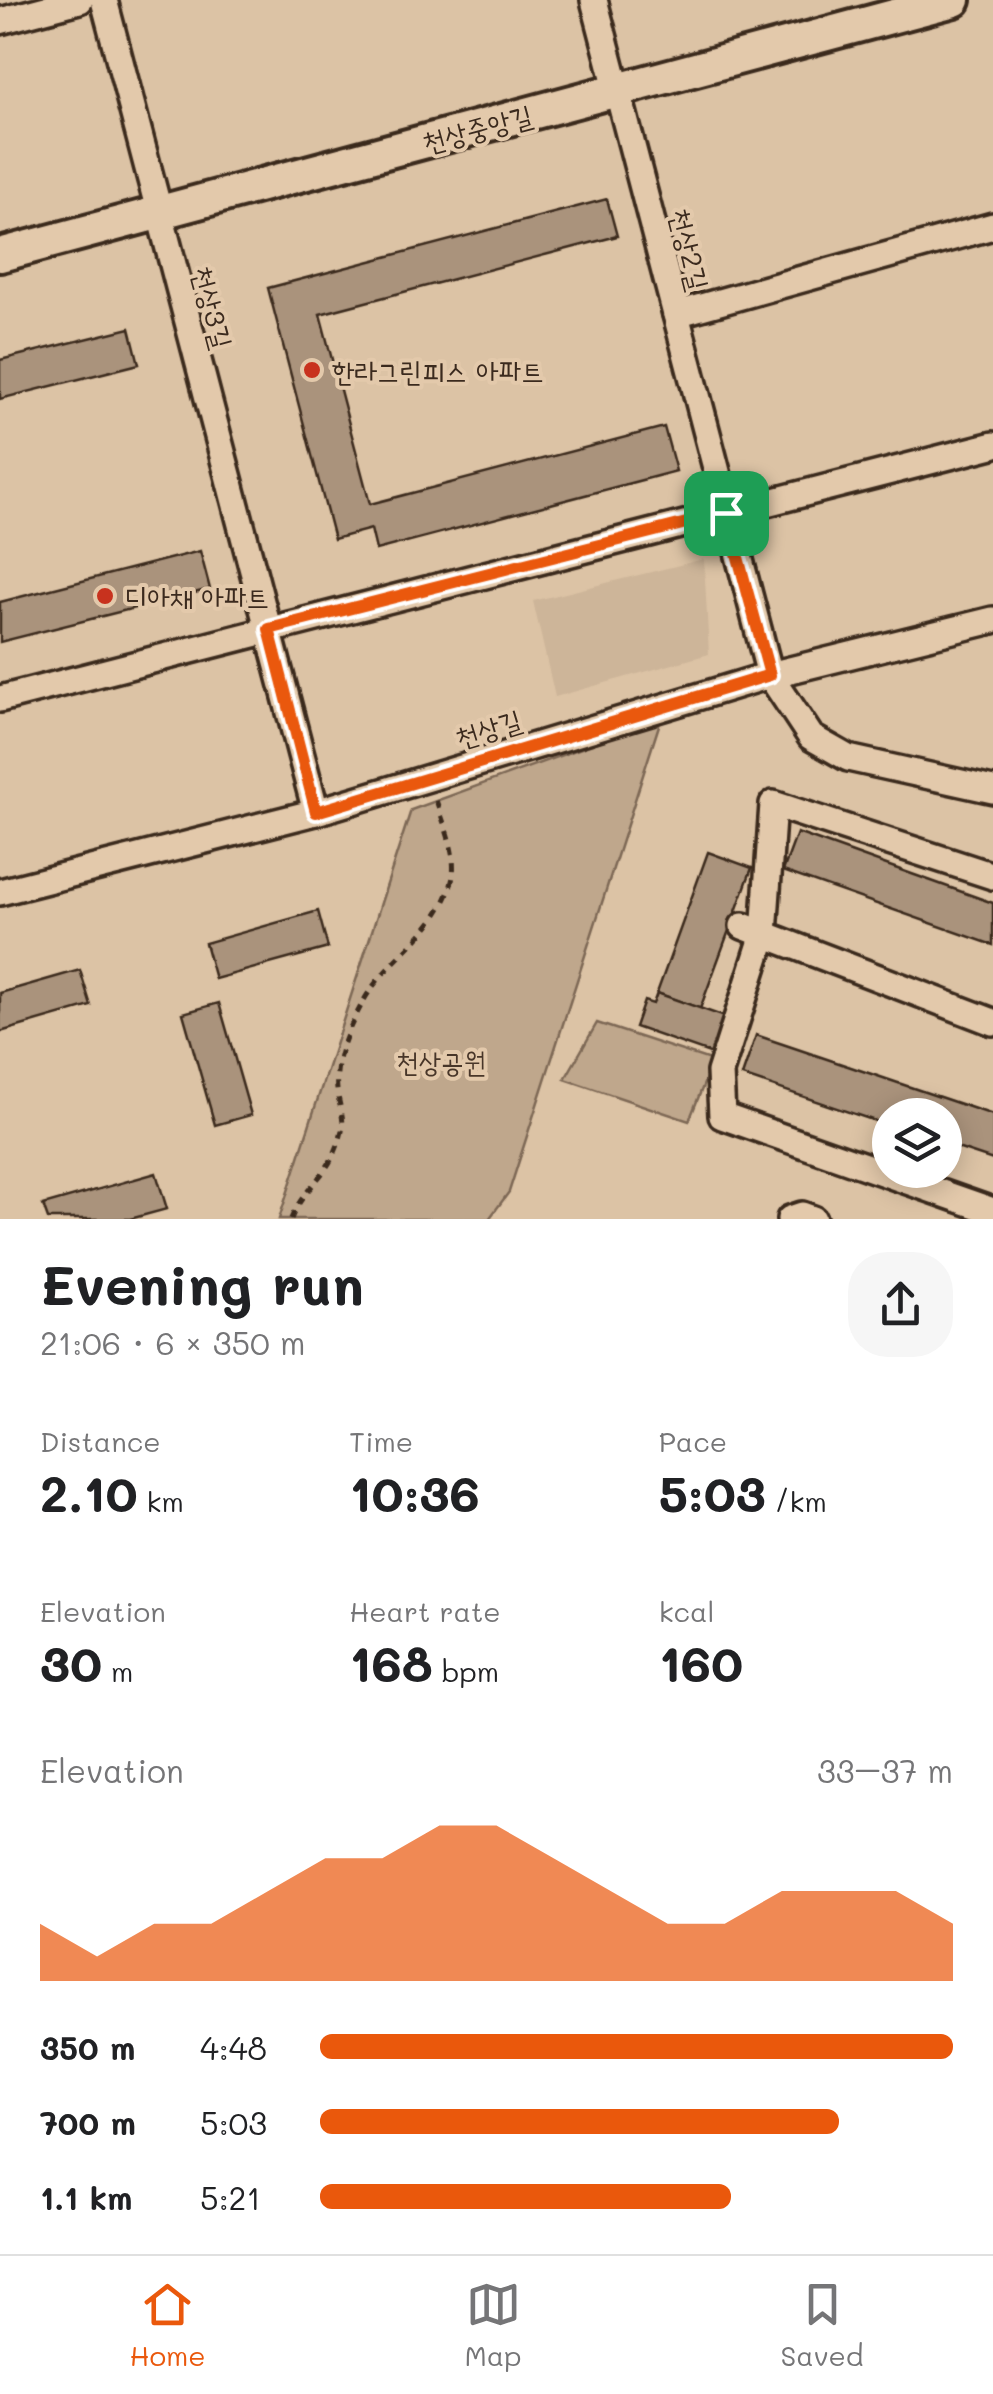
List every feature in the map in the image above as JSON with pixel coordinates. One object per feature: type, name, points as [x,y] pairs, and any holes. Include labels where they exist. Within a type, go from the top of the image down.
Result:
[{"type":"street","points":[[0,21],[80,0]]},
{"type":"street","name":"천상3길","points":[[104,0],[316,812]]},
{"type":"street","name":"천상2길","points":[[594,0],[770,675],[811,737],[848,758],[993,790]]},
{"type":"street","name":"천상중앙길","points":[[0,255],[954,0]]},
{"type":"street","points":[[676,314],[993,226]]},
{"type":"street","points":[[0,699],[993,445]]},
{"type":"street","name":"천상길","points":[[0,892],[316,812],[770,675],[993,620]]},
{"type":"street","points":[[993,876],[773,804],[754,930],[720,1072],[722,1116],[993,1212]]},
{"type":"street","points":[[754,930],[993,1022]]},
{"type":"street","points":[[790,1219],[802,1215],[813,1219]]},
{"type":"path","points":[[290,1219],[297,1203],[333,1162],[343,1130],[337,1088],[341,1047],[376,978],[431,922],[452,882],[453,857],[429,778]]},
{"type":"shaded area","points":[[704,559],[709,654],[555,697],[533,601]]},
{"type":"green space","name":"천상공원","points":[[661,719],[509,1192],[489,1219],[279,1219],[411,810]]},
{"type":"green space","points":[[597,1023],[713,1061],[689,1121],[565,1079]]},
{"type":"building","name":"한라그린피스 아파트","points":[[607,199],[617,236],[320,314],[370,504],[664,427],[676,471],[376,550],[371,529],[334,539],[268,288]]},
{"type":"building","points":[[130,328],[139,364],[0,399],[0,360]]},
{"type":"building","name":"디아채 아파트","points":[[200,551],[210,589],[0,642],[0,602]]},
{"type":"building","points":[[797,833],[993,903],[993,945],[783,871]]},
{"type":"building","points":[[708,852],[752,868],[700,1009],[657,993]]},
{"type":"building","points":[[318,911],[328,948],[215,979],[205,943]]},
{"type":"building","points":[[80,970],[91,1006],[0,1032],[0,993]]},
{"type":"building","points":[[657,993],[728,1018],[715,1055],[635,1027],[644,1001],[653,1004]]},
{"type":"building","points":[[219,1003],[251,1115],[215,1125],[183,1013]]},
{"type":"building","points":[[756,1035],[943,1098],[872,1098],[872,1120],[742,1076]]},
{"type":"building","points":[[962,1105],[993,1115],[993,1160],[962,1150]]},
{"type":"building","points":[[156,1173],[167,1209],[130,1219],[48,1219],[43,1205]]},
{"type":"place","name":"한라그린피스 아파트","points":[[312,370]]},
{"type":"place","name":"디아채 아파트","points":[[105,596]]},
{"type":"route","points":[[726,513],[770,675],[316,812],[269,629],[726,513]]}]
